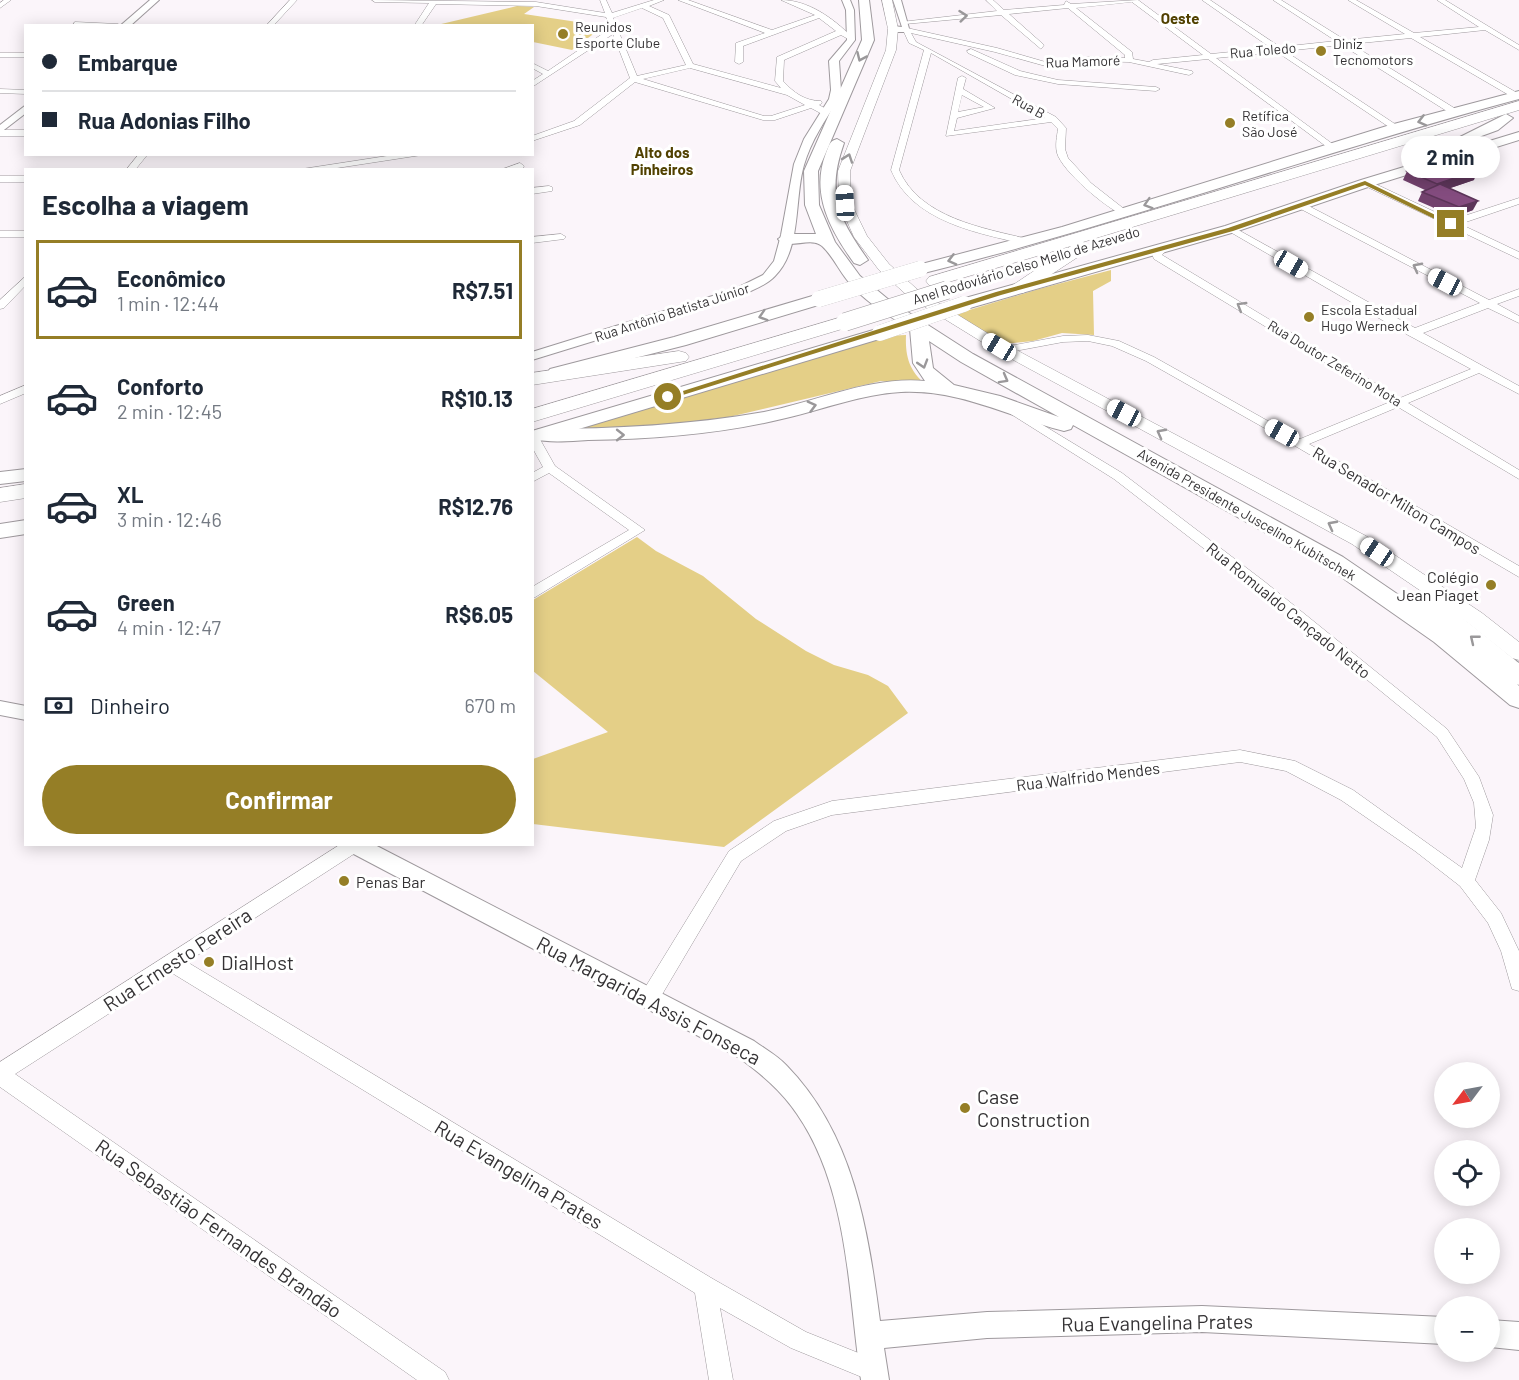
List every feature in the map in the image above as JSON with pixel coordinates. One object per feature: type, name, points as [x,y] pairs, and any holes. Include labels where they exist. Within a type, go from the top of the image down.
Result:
[{"type":"highway","name":"Anel Rodoviário Celso Mello de Azevedo","points":[[534,402],[718,348],[832,311],[941,285],[1081,247],[1314,174],[1478,117],[1518,99]]},
{"type":"highway","name":"Anel Rodoviário Celso Mello de Azevedo","points":[[941,285],[1513,116]]},
{"type":"highway","points":[[1016,289],[1081,247]]},
{"type":"highway","name":"Anel Rodoviário Celso Mello de Azevedo","points":[[534,415],[832,311]]},
{"type":"highway","points":[[534,379],[652,363],[718,348]]},
{"type":"highway","points":[[0,495],[24,491]]},
{"type":"highway","points":[[0,510],[24,507]]},
{"type":"main road","name":"Avenida Presidente Juscelino Kubitschek","points":[[864,0],[868,40],[811,171],[812,205],[827,242],[854,279],[883,304],[1000,376],[1335,562],[1442,636],[1519,699]]},
{"type":"main road","points":[[860,94],[878,50],[880,33],[876,0]]},
{"type":"main road","name":"Avenida Presidente Juscelino Kubitschek","points":[[887,0],[893,29],[891,50],[844,171],[845,203],[861,237],[884,267],[914,294],[999,347],[1359,540],[1475,618],[1519,653]]},
{"type":"main road","name":"Anel Rodoviário Celso Mello de Azevedo","points":[[534,378],[680,341],[832,311],[920,269],[1123,212],[1395,128],[1518,99]]},
{"type":"main road","name":"Avenida Presidente Juscelino Kubitschek","points":[[850,113],[827,171],[829,204],[844,239],[870,273],[899,298],[939,326],[1338,547],[1458,626],[1519,676]]},
{"type":"main road","points":[[1428,164],[1469,136],[1513,116]]},
{"type":"main road","name":"Anel Rodoviário Celso Mello de Azevedo","points":[[535,436],[880,333],[964,304],[1230,229],[1365,183],[1519,136]]},
{"type":"main road","points":[[1189,192],[1275,174],[1314,174]]},
{"type":"main road","points":[[786,239],[810,237],[827,242]]},
{"type":"main road","points":[[918,327],[921,365],[935,381],[948,389]]},
{"type":"main road","points":[[535,436],[629,435],[690,429],[777,415],[879,389],[919,386],[948,389],[998,401],[1139,452]]},
{"type":"main road","points":[[0,478],[24,475]]},
{"type":"main road","points":[[0,531],[24,527]]},
{"type":"street","points":[[0,6],[8,0]]},
{"type":"street","points":[[126,24],[155,0]]},
{"type":"street","points":[[271,24],[294,0]]},
{"type":"street","points":[[375,0],[536,4],[611,16],[661,0]]},
{"type":"street","points":[[418,24],[435,0]]},
{"type":"street","points":[[603,0],[634,79],[763,118],[772,118],[834,99],[836,90],[834,62],[851,40],[850,10],[846,0]]},
{"type":"street","points":[[681,0],[770,32]]},
{"type":"street","points":[[784,0],[821,15],[851,40]]},
{"type":"street","points":[[897,0],[906,26]]},
{"type":"street","points":[[990,0],[1041,47]]},
{"type":"street","points":[[1062,0],[1129,54],[1129,60]]},
{"type":"street","points":[[893,29],[1003,12],[1133,0],[1331,147]]},
{"type":"street","points":[[1205,0],[1395,128]]},
{"type":"street","points":[[1276,0],[1456,112]]},
{"type":"street","points":[[1351,0],[1518,99]]},
{"type":"street","points":[[1440,0],[1519,48]]},
{"type":"street","points":[[643,6],[666,17],[690,66]]},
{"type":"street","points":[[739,62],[739,45],[821,15]]},
{"type":"street","name":"Rua B","points":[[906,26],[908,38],[913,44],[931,51],[1053,119],[1062,128],[1061,154],[1066,162],[1105,201],[1123,212]]},
{"type":"street","name":"Rua Mamoré","points":[[906,26],[1049,65],[1089,59],[1129,60],[1148,62],[1189,73]]},
{"type":"street","name":"Rua Toledo","points":[[1148,62],[1487,28]]},
{"type":"street","points":[[534,84],[613,30]]},
{"type":"street","points":[[790,93],[779,81],[780,59],[841,32]]},
{"type":"street","points":[[1025,241],[982,231],[930,210],[903,190],[896,178],[895,171],[931,51],[960,48],[1018,73],[1058,82],[1156,89]]},
{"type":"street","points":[[0,55],[24,55]]},
{"type":"street","points":[[534,66],[548,74]]},
{"type":"street","points":[[534,139],[577,123],[634,79],[690,66],[790,93],[825,112]]},
{"type":"street","points":[[961,85],[984,81]]},
{"type":"street","points":[[961,85],[949,134],[1053,119]]},
{"type":"street","points":[[953,116],[991,108],[961,85]]},
{"type":"street","points":[[0,91],[24,92]]},
{"type":"street","name":"Rua Antônio Batista Júnior","points":[[534,355],[739,292],[759,283],[774,272],[784,253],[799,163],[834,99]]},
{"type":"street","points":[[0,131],[24,110]]},
{"type":"street","points":[[0,131],[24,133]]},
{"type":"street","points":[[132,168],[142,156]]},
{"type":"street","points":[[313,168],[383,157]]},
{"type":"street","points":[[512,168],[520,166]]},
{"type":"street","points":[[0,179],[24,179]]},
{"type":"street","points":[[1365,183],[1519,256]]},
{"type":"street","points":[[534,191],[549,189]]},
{"type":"street","points":[[1451,224],[1519,201]]},
{"type":"street","points":[[1300,206],[1519,320]]},
{"type":"street","points":[[1230,229],[1519,392]]},
{"type":"street","points":[[982,231],[994,248]]},
{"type":"street","points":[[0,234],[24,234]]},
{"type":"street","points":[[534,240],[561,237]]},
{"type":"street","name":"Rua Doutor Zeferino Mota","points":[[1162,249],[1157,254],[1158,257],[1519,475]]},
{"type":"street","points":[[0,306],[24,281]]},
{"type":"street","points":[[1412,333],[1519,291]]},
{"type":"street","points":[[0,292],[12,293]]},
{"type":"street","name":"Rua Senador Milton Campos","points":[[999,347],[1015,348],[1063,339],[1089,338],[1115,343],[1150,359],[1300,443],[1519,572]]},
{"type":"street","points":[[1042,369],[1035,360],[1037,352],[1045,343]]},
{"type":"street","points":[[1300,443],[1478,370]]},
{"type":"street","points":[[0,401],[24,389]]},
{"type":"street","name":"Rua Romualdo Cançado Netto","points":[[998,401],[1118,476],[1260,585],[1442,733],[1458,755],[1482,805],[1484,825],[1466,881]]},
{"type":"street","points":[[534,593],[638,530],[550,468],[535,436]]},
{"type":"street","points":[[534,477],[550,468]]},
{"type":"street","points":[[0,708],[24,713]]},
{"type":"street","name":"Rua Walfrido Mendes","points":[[650,997],[735,856],[780,826],[832,808],[1240,756],[1289,765],[1347,795],[1421,846],[1466,881],[1495,918],[1510,951],[1519,983]]},
{"type":"street","name":"Rua Ernesto Pereira","points":[[0,1074],[352,846]]},
{"type":"street","name":"Rua Margarida Assis Fonseca","points":[[356,846],[650,997],[746,1049],[770,1065],[789,1084],[816,1122],[836,1167],[859,1264],[874,1375]]},
{"type":"street","name":"Rua Evangelina Prates","points":[[172,963],[705,1287],[799,1340],[874,1375]]},
{"type":"street","name":"Rua Sebastião Fernandes Brandão","points":[[0,1074],[437,1380]]},
{"type":"street","points":[[705,1287],[721,1380]]},
{"type":"street","name":"Rua Evangelina Prates","points":[[869,1336],[987,1325],[1202,1319],[1434,1331]]},
{"type":"street","points":[[1500,1335],[1519,1336]]},
{"type":"shaded area","name":"Reunidos Esporte Clube","points":[[517,6],[534,7],[524,14],[604,26],[572,50],[534,42],[534,24],[441,24]]},
{"type":"shaded area","points":[[1111,270],[1111,281],[1093,291],[1094,335],[1062,333],[1033,341],[1004,344],[956,314],[1039,289]]},
{"type":"shaded area","points":[[906,335],[906,351],[910,364],[917,376],[929,387],[881,381],[729,417],[627,430],[558,433],[865,337]]},
{"type":"shaded area","points":[[637,537],[656,551],[703,576],[756,619],[806,651],[834,665],[868,675],[888,686],[908,713],[724,847],[534,824],[534,759],[608,732],[534,672],[534,599]]},
{"type":"building","points":[[1447,157],[1478,170],[1437,184],[1407,171]]},
{"type":"building","points":[[1440,184],[1478,201],[1459,207],[1422,192]]},
{"type":"place","name":"Reunidos Esporte Clube","points":[[563,34]]},
{"type":"place","name":"Diniz Tecnomotors","points":[[1321,51]]},
{"type":"place","name":"Retífica São José","points":[[1230,123]]},
{"type":"place","name":"Escola Estadual Hugo Werneck","points":[[1309,317]]},
{"type":"place","name":"Colégio Jean Piaget","points":[[1491,585]]},
{"type":"place","name":"Penas Bar","points":[[344,881]]},
{"type":"place","name":"DialHost","points":[[209,962]]},
{"type":"place","name":"Case Construction","points":[[965,1108]]},
{"type":"district","name":"Oeste","points":[[1180,18]]},
{"type":"district","name":"Alto dos Pinheiros","points":[[662,160]]},
{"type":"route","points":[[668,397],[880,333],[964,304],[1230,229],[1365,183],[1451,224]]}]
